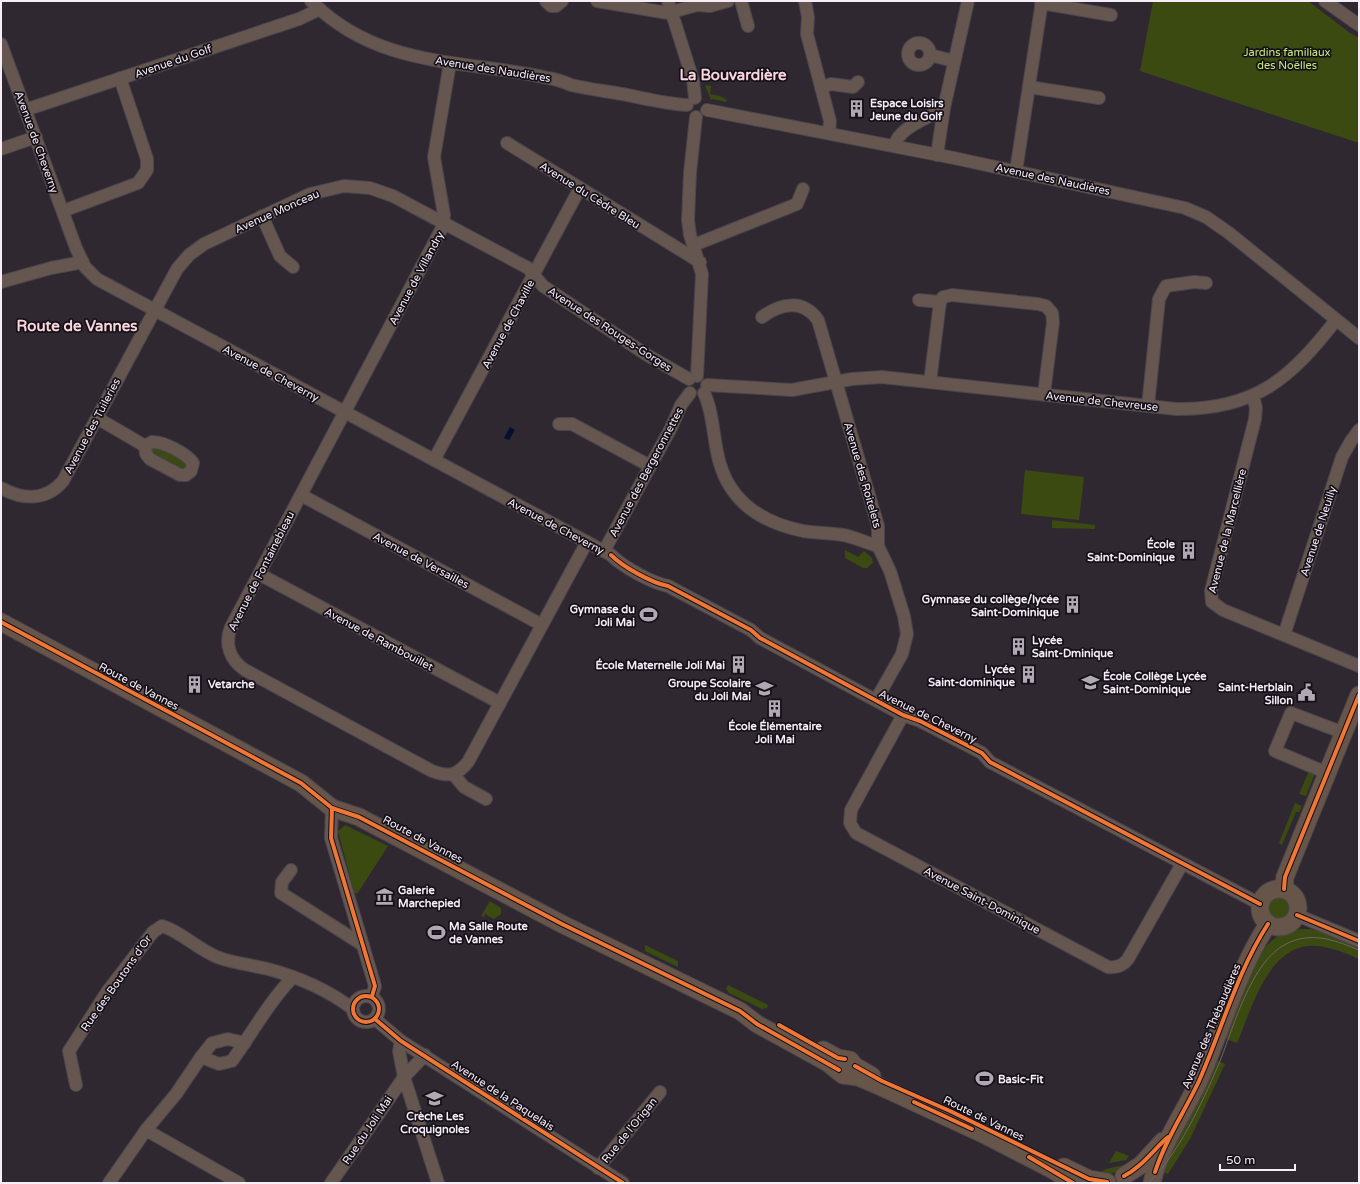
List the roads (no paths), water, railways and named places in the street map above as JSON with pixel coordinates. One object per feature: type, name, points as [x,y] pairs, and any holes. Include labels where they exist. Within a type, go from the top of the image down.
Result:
[{"type":"main road","name":"Route de Vannes","points":[[1,622],[301,783],[332,808],[360,817],[562,924],[740,1011],[761,1017],[838,1058],[847,1068],[883,1088],[985,1135],[1053,1170],[1073,1183]]},
{"type":"main road","points":[[1284,889],[1286,877],[1359,696]]},
{"type":"main road","points":[[1275,889],[1284,889],[1291,893],[1297,901],[1297,915],[1293,922],[1286,926],[1275,927],[1268,924],[1260,914],[1260,904],[1267,893],[1275,889]]},
{"type":"main road","name":"Avenue des Thébaudières","points":[[1152,1183],[1159,1160],[1199,1080],[1251,954],[1268,924]]},
{"type":"main road","name":"Route de Vannes","points":[[847,1068],[882,1081],[950,1111],[1089,1179],[1106,1183]]},
{"type":"main road","name":"Avenue des Thébaudières","points":[[1106,1183],[1124,1176],[1141,1165],[1171,1134]]},
{"type":"main road","points":[[1124,1176],[1136,1177],[1144,1183]]},
{"type":"street","points":[[546,1],[551,6],[556,6],[562,1]]},
{"type":"street","points":[[597,1],[672,13],[697,5],[710,6],[728,1]]},
{"type":"street","points":[[668,1],[693,80],[689,114],[696,117],[704,115],[707,110],[704,100],[691,102]]},
{"type":"street","points":[[741,1],[748,26]]},
{"type":"street","points":[[805,1],[808,17],[807,34],[830,121],[829,133]]},
{"type":"street","points":[[937,155],[944,108],[968,1]]},
{"type":"street","points":[[1325,1],[1359,25]]},
{"type":"street","points":[[1016,171],[1042,2],[1111,15]]},
{"type":"street","name":"Avenue des Naudières","points":[[316,5],[349,30],[378,46],[403,54],[450,63],[548,78],[576,86],[691,102]]},
{"type":"street","name":"Avenue du Golf","points":[[26,110],[309,15],[316,5]]},
{"type":"street","name":"Avenue de Cheverny","points":[[2,52],[26,110],[83,262],[97,279],[154,311],[587,542],[617,561],[751,630],[760,638],[903,715],[920,721],[982,753],[990,762],[1105,821],[1182,864],[1260,904]]},
{"type":"street","points":[[930,55],[954,61]]},
{"type":"street","name":"Avenue de Villandry","points":[[345,412],[444,222],[443,207],[434,162],[450,63]]},
{"type":"street","points":[[63,211],[133,185],[144,176],[147,167],[147,159],[120,78]]},
{"type":"street","points":[[821,88],[831,84],[852,87],[858,82]]},
{"type":"street","points":[[1029,87],[1099,98]]},
{"type":"street","points":[[894,146],[900,134],[944,108]]},
{"type":"street","name":"Avenue des Naudières","points":[[707,110],[1016,171],[1172,204],[1198,213],[1229,232],[1359,338]]},
{"type":"street","points":[[931,116],[940,131]]},
{"type":"street","points":[[696,117],[689,190],[688,220],[702,274],[693,377],[687,388],[690,393],[697,396],[705,389],[792,390],[836,382]]},
{"type":"street","points":[[1,149],[36,137]]},
{"type":"street","name":"Avenue du Cèdre Bleu","points":[[507,143],[700,262]]},
{"type":"street","name":"Avenue Monceau","points":[[154,311],[177,269],[189,255],[204,244],[310,194],[336,187],[353,186],[386,192],[528,268],[534,275]]},
{"type":"street","name":"Avenue de Chaville","points":[[434,460],[580,188]]},
{"type":"street","points":[[674,246],[797,204],[803,189]]},
{"type":"street","points":[[262,216],[280,256],[293,266]]},
{"type":"street","points":[[1,282],[51,268],[83,262]]},
{"type":"street","name":"Avenue des Rouges-Gorges","points":[[534,275],[550,290],[647,355],[693,377]]},
{"type":"street","points":[[1148,406],[1159,299],[1166,286],[1194,282],[1206,283]]},
{"type":"street","points":[[930,382],[940,302],[943,296],[952,295],[1038,304],[1046,306],[1052,313],[1053,322],[1044,394]]},
{"type":"street","points":[[919,300],[940,302]]},
{"type":"street","name":"Avenue des Roitelets","points":[[762,317],[771,310],[797,304],[812,312],[818,320],[878,526],[878,546],[890,571],[904,616],[907,634],[902,654],[876,700]]},
{"type":"street","name":"Avenue des Tuileries","points":[[1,488],[17,496],[30,498],[43,496],[54,490],[67,475],[154,311]]},
{"type":"street","name":"Avenue de Chevreuse","points":[[836,382],[882,377],[1176,409],[1195,409],[1227,405],[1253,396],[1272,386],[1293,370],[1313,350],[1336,320]]},
{"type":"street","points":[[693,377],[704,378],[713,439],[720,466],[730,487],[742,503],[755,513],[784,526],[812,532],[847,536],[878,546]]},
{"type":"street","name":"Avenue des Bergeronnettes","points":[[604,552],[681,405],[690,393]]},
{"type":"street","name":"Avenue de la Marcellière","points":[[1253,396],[1256,408],[1256,419],[1213,584],[1211,598],[1218,608],[1359,666]]},
{"type":"street","name":"Avenue de Fontainebleau","points":[[345,412],[229,632],[228,647],[231,656],[238,666],[432,771],[454,775]]},
{"type":"street","points":[[96,418],[145,446]]},
{"type":"street","points":[[559,424],[572,424],[650,466]]},
{"type":"street","name":"Avenue de Neuilly","points":[[1284,635],[1342,457],[1359,430]]},
{"type":"street","name":"Avenue de Versailles","points":[[301,495],[542,625]]},
{"type":"street","points":[[486,799],[464,787],[454,775],[468,762],[587,542]]},
{"type":"street","name":"Avenue de Rambouillet","points":[[259,574],[500,703]]},
{"type":"street","points":[[1327,773],[1275,751],[1291,713],[1344,733]]},
{"type":"street","name":"Avenue Saint-Dominique","points":[[903,715],[851,810],[850,823],[856,833],[863,837],[1112,968],[1122,965],[1128,959],[1182,864]]},
{"type":"street","points":[[332,808],[331,838],[375,986],[372,996]]},
{"type":"street","points":[[291,870],[282,882],[282,893],[362,945]]},
{"type":"street","points":[[1297,915],[1359,941]]},
{"type":"street","name":"Rue des Boutons d'Or","points":[[76,1085],[69,1051],[107,992],[152,932],[162,926],[171,929],[218,957],[293,977],[313,985],[353,1009]]},
{"type":"street","points":[[201,1057],[219,1064],[232,1061],[284,987],[293,977]]},
{"type":"street","points":[[363,996],[372,996],[378,1002],[380,1007],[378,1015],[375,1019],[362,1021],[356,1017],[353,1009],[356,1000],[363,996]]},
{"type":"street","name":"Avenue de la Paquelais","points":[[375,1019],[401,1041],[425,1055],[598,1168],[606,1179],[623,1183]]},
{"type":"street","points":[[109,1183],[146,1130],[158,1118],[212,1043],[228,1039],[245,1043]]},
{"type":"street","points":[[401,1041],[399,1051],[404,1076],[438,1183]]},
{"type":"street","name":"Rue du Joli Mai","points":[[331,1183],[404,1076],[425,1055]]},
{"type":"street","name":"Rue de l'Origan","points":[[598,1168],[660,1092]]},
{"type":"street","points":[[146,1130],[239,1183]]},
{"type":"water","points":[[510,427],[515,430],[509,440],[504,438]]},
{"type":"tram line","points":[[1148,1183],[1169,1159],[1188,1129],[1218,1066],[1244,998],[1262,966],[1273,953],[1286,944],[1305,938],[1323,938],[1359,950]]},
{"type":"place","name":"Espace Loisirs Jeune du Golf","points":[[857,109]]},
{"type":"place","name":"École Saint-Dominique","points":[[1188,550]]},
{"type":"place","name":"Gymnase du collège/lycée Saint-Dominique","points":[[1072,605]]},
{"type":"place","name":"Gymnase du Joli Mai","points":[[648,615]]},
{"type":"place","name":"Lycée Saint-Dminique","points":[[1019,646]]},
{"type":"place","name":"École Maternelle Joli Mai","points":[[738,665]]},
{"type":"place","name":"Lycée Saint-dominique","points":[[1028,675]]},
{"type":"place","name":"École Collège Lycée Saint-Dominique","points":[[1090,682]]},
{"type":"place","name":"Vetarche","points":[[195,684]]},
{"type":"place","name":"Groupe Scolaire du Joli Mai","points":[[764,689]]},
{"type":"place","name":"Saint-Herblain Sillon","points":[[1306,693]]},
{"type":"place","name":"École Élémentaire Joli Mai","points":[[775,708]]},
{"type":"place","name":"Galerie Marchepied","points":[[385,896]]},
{"type":"place","name":"Ma Salle Route de Vannes","points":[[436,932]]},
{"type":"place","name":"Basic-Fit","points":[[985,1079]]},
{"type":"place","name":"Crèche Les Croquignoles","points":[[435,1098]]},
{"type":"district","name":"La Bouvardière","points":[[733,75]]},
{"type":"district","name":"Route de Vannes","points":[[77,326]]},
{"type":"park label","name":"Jardins familiaux des Noëlles","points":[[1287,58]]}]
